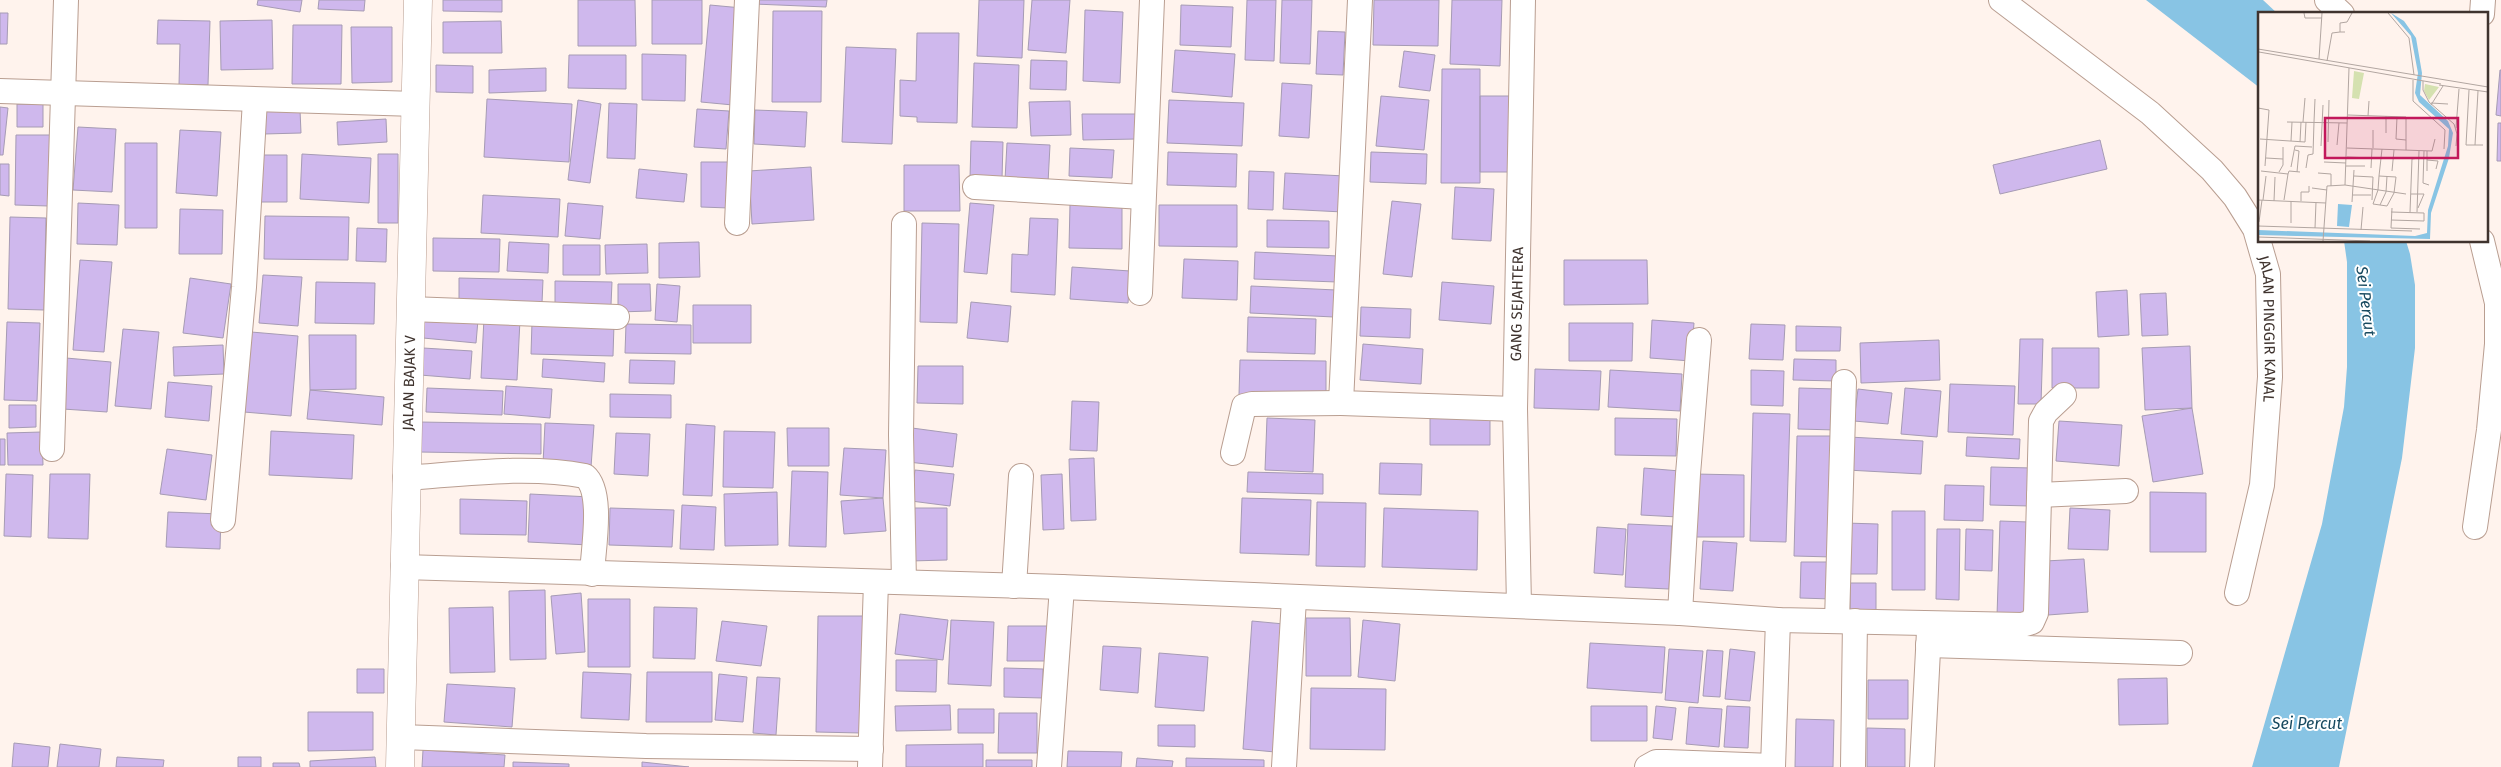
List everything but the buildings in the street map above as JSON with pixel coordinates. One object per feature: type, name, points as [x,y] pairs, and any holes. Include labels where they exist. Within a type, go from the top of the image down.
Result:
[{"type":"street","points":[[52,449],[66,0]]},
{"type":"street","name":"JALAN BAJAK V","points":[[400,767],[405,478],[418,0]]},
{"type":"street","points":[[737,223],[747,0]]},
{"type":"street","points":[[1140,293],[1152,0]]},
{"type":"street","points":[[1341,403],[1360,0]]},
{"type":"street","name":"GANG SEJAHTERA","points":[[1519,606],[1515,409],[1523,0]]},
{"type":"street","name":"JALAN PINGGIR KANAL","points":[[2001,0],[2150,114],[2212,170],[2236,197],[2255,229],[2258,239]]},
{"type":"street","points":[[2327,0],[2340,12]]},
{"type":"street","points":[[0,91],[416,104]]},
{"type":"street","points":[[223,520],[244,287],[254,100]]},
{"type":"street","points":[[975,188],[1143,197]]},
{"type":"street","points":[[904,224],[901,425],[904,582]]},
{"type":"street","name":"JALAN PINGGIR KANAL","points":[[2237,593],[2262,485],[2268,414],[2270,315],[2268,274],[2259,242]]},
{"type":"street","points":[[2475,527],[2489,430],[2497,344],[2497,303],[2482,242]]},
{"type":"street","points":[[410,309],[617,317]]},
{"type":"street","points":[[1680,613],[1688,474],[1699,340]]},
{"type":"street","points":[[1844,382],[1846,621],[1853,767]]},
{"type":"street","points":[[1929,635],[2032,622],[2036,613],[2041,421],[2046,412],[2064,395]]},
{"type":"street","points":[[1233,453],[1244,406],[1252,404],[1341,403],[1515,409]]},
{"type":"street","points":[[405,478],[498,472],[566,472],[585,476],[593,487],[596,505],[592,574]]},
{"type":"street","points":[[1014,586],[1021,476]]},
{"type":"street","points":[[2039,495],[2126,491]]},
{"type":"street","points":[[403,567],[1062,587],[1680,613],[1778,620],[1846,621],[1929,635],[2180,653]]},
{"type":"street","points":[[401,738],[646,746],[871,758],[876,582]]},
{"type":"street","points":[[1048,767],[1062,587]]},
{"type":"street","points":[[1284,767],[1294,598]]},
{"type":"street","points":[[1647,767],[1656,762],[1773,766],[1778,620]]},
{"type":"street","points":[[1922,767],[1929,635]]},
{"type":"water","points":[[2146,0],[2263,0],[2276,12],[2258,12],[2258,86]]},
{"type":"water","name":"Sei Percut","points":[[2344,242],[2406,242],[2410,254],[2415,285],[2415,348],[2402,458],[2339,767],[2252,767],[2322,524],[2344,407],[2347,367],[2347,262]]}]
